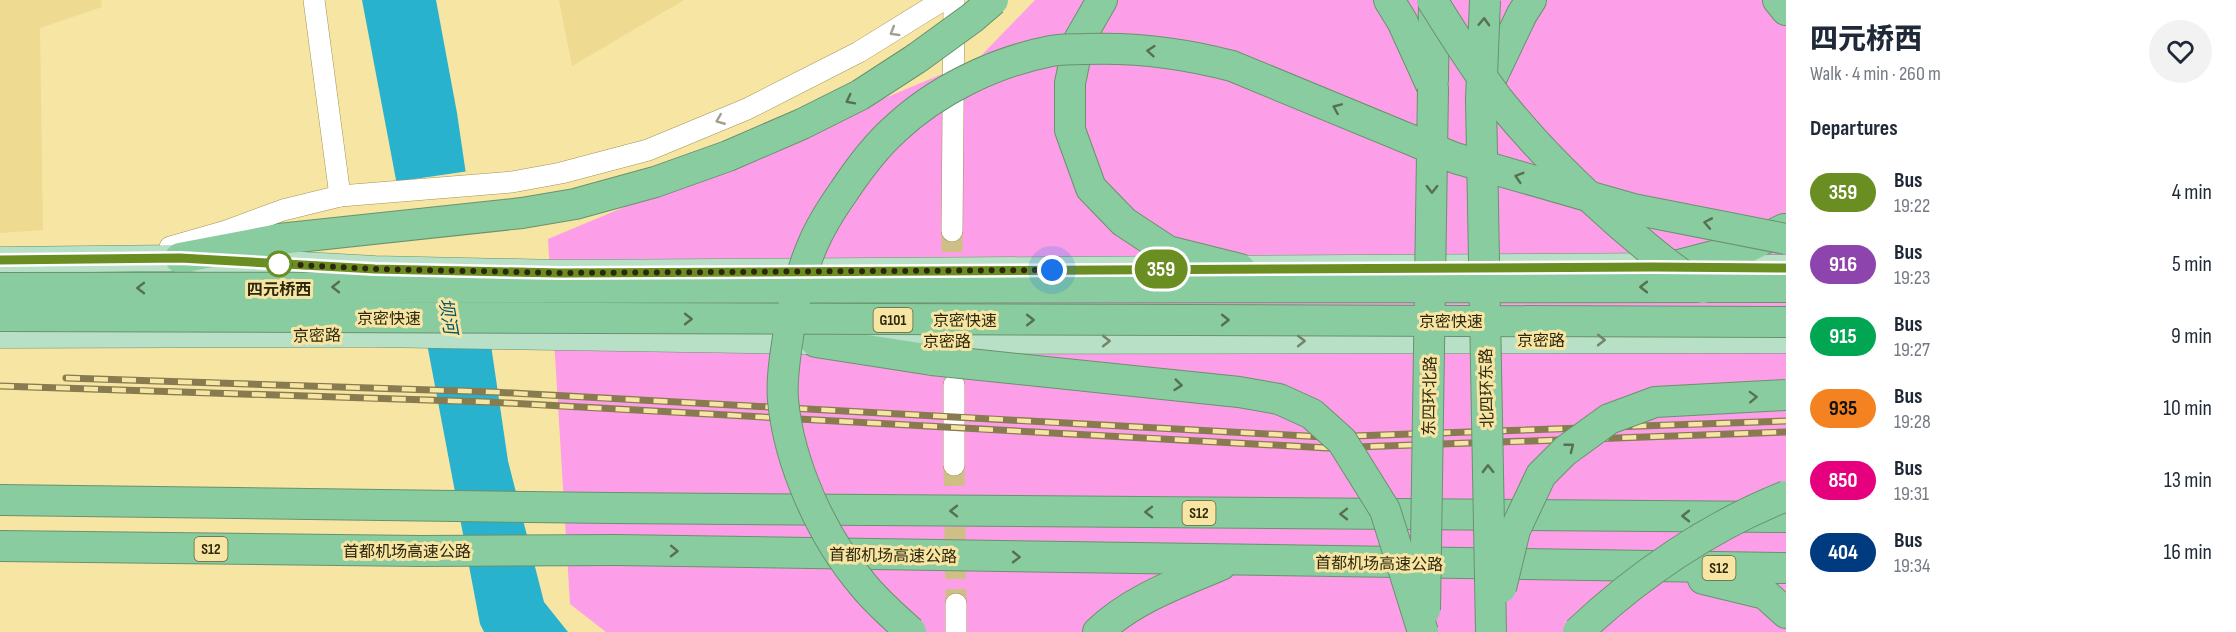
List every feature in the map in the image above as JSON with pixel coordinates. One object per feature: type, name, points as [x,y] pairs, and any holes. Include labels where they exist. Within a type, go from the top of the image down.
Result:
[{"type":"highway","points":[[180,258],[279,239],[522,213],[575,204],[655,182],[728,156],[802,124],[860,95],[917,58],[993,0]]},
{"type":"highway","points":[[1102,0],[1079,40],[1070,83],[1070,130],[1091,188],[1124,222],[1168,250],[1240,269]]},
{"type":"highway","points":[[1389,0],[1402,21],[1433,88]]},
{"type":"highway","points":[[1433,0],[1433,88]]},
{"type":"highway","points":[[1433,0],[1459,44],[1499,100],[1583,192],[1684,277],[1752,317],[1786,330]]},
{"type":"highway","name":"北四环东路","points":[[1485,0],[1481,100],[1492,632]]},
{"type":"highway","points":[[1481,100],[1531,0]]},
{"type":"highway","points":[[1778,0],[1786,10]]},
{"type":"highway","points":[[911,632],[862,585],[831,540],[812,504],[790,441],[783,399],[783,373],[793,306],[813,245],[828,215],[870,156],[895,129],[930,102],[969,79],[1009,62],[1053,50],[1112,48],[1197,57],[1242,70],[1455,158],[1633,209],[1786,239]]},
{"type":"highway","name":"东四环北路","points":[[1424,632],[1433,88]]},
{"type":"highway","points":[[1675,267],[1748,247],[1786,227]]},
{"type":"highway","name":"京密快速","points":[[0,288],[1786,287]]},
{"type":"highway","name":"京密快速","points":[[0,316],[1786,321]]},
{"type":"highway","points":[[816,342],[932,360],[1239,392],[1279,399],[1312,414],[1342,441],[1385,510],[1424,632]]},
{"type":"highway","points":[[1492,632],[1515,530],[1541,475],[1565,451],[1609,419],[1655,402],[1786,395]]},
{"type":"highway","points":[[1578,632],[1635,584],[1700,540],[1763,505],[1786,496]]},
{"type":"highway","name":"S12","points":[[0,500],[612,508],[1786,517]]},
{"type":"highway","name":"首都机场高速公路","points":[[0,546],[421,551],[616,550],[1786,568]]},
{"type":"highway","points":[[1098,632],[1112,618],[1151,595],[1230,561]]},
{"type":"highway","points":[[1653,567],[1765,594],[1786,614]]},
{"type":"main road","points":[[0,260],[180,258],[375,269],[560,273],[1786,268]]},
{"type":"main road","name":"京密路","points":[[0,335],[373,334],[816,342],[1786,340]]},
{"type":"street","points":[[314,0],[340,196]]},
{"type":"street","points":[[111,258],[165,249],[226,231],[283,210],[340,196],[512,182],[561,173],[648,150],[747,109],[859,52],[943,0]]},
{"type":"street","points":[[952,231],[954,0]]},
{"type":"street","points":[[954,385],[954,465]]},
{"type":"street","points":[[956,604],[956,632]]},
{"type":"shaded area","points":[[0,0],[101,0],[102,7],[40,28],[43,230],[0,233]]},
{"type":"shaded area","points":[[559,0],[684,0],[572,66]]},
{"type":"shaded area","points":[[1035,0],[1786,0],[1786,632],[606,632],[570,604],[548,239],[978,59]]},
{"type":"water","name":"坝河","points":[[362,0],[436,0],[457,113],[508,461],[544,602],[568,632],[484,632],[480,624]]},
{"type":"pier","points":[[469,171],[494,343],[423,342],[394,182]]},
{"type":"tunnel","points":[[952,231],[953,332]]},
{"type":"tunnel","points":[[954,465],[956,604]]},
{"type":"railway","points":[[66,378],[493,392],[1324,437],[1786,421]]},
{"type":"railway","points":[[0,386],[488,402],[1328,448],[1786,432]]},
{"type":"bus line","name":"359","points":[[0,260],[180,258],[375,269],[560,273],[1786,268]]},
{"type":"place","name":"四元桥西","points":[[279,264]]},
{"type":"route","points":[[279,264],[375,269],[560,273],[1052,270]]}]
